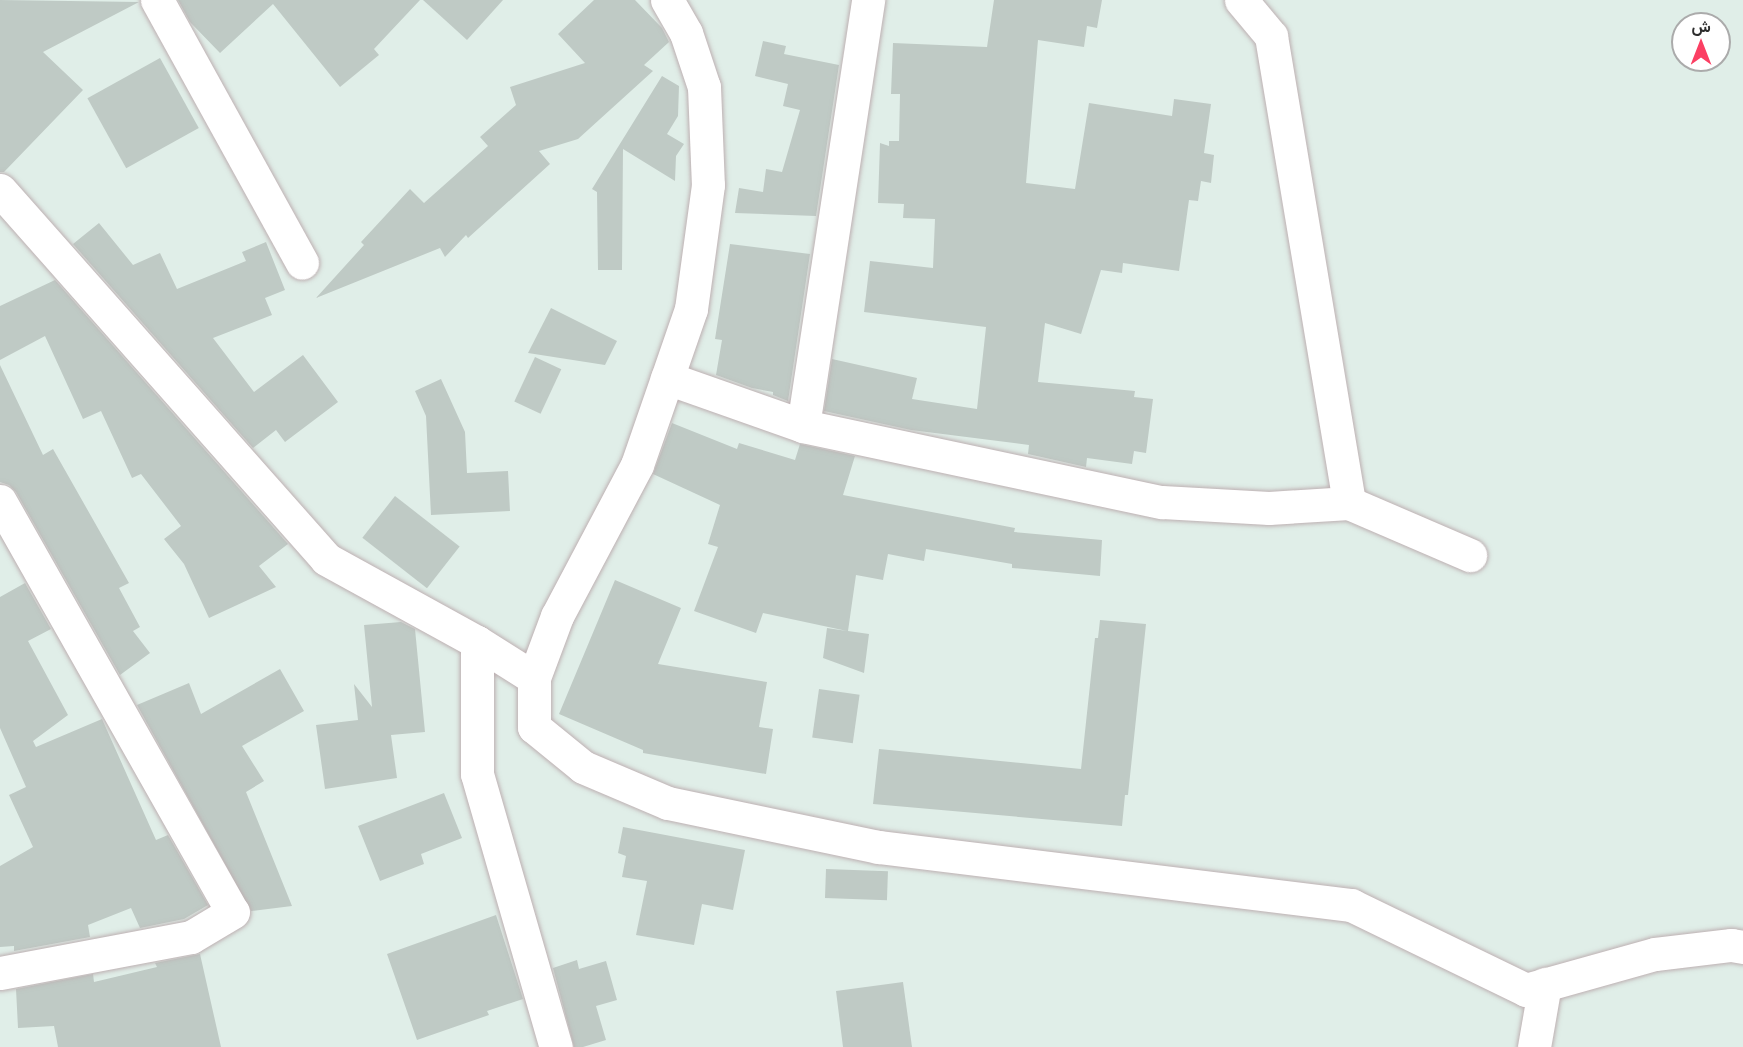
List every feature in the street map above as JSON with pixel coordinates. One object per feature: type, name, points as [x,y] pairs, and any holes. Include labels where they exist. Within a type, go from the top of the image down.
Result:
[{"type":"street","points":[[157,0],[302,263]]},
{"type":"street","points":[[667,0],[686,33],[704,87],[708,185],[691,309],[637,465],[556,616],[534,678],[534,727],[583,767],[668,803],[878,847],[1352,905],[1526,990],[1655,954],[1731,945],[1743,947]]},
{"type":"street","points":[[803,426],[867,0]]},
{"type":"street","points":[[1241,0],[1271,36],[1348,503]]},
{"type":"street","points":[[0,190],[326,560],[477,642],[534,678]]},
{"type":"street","points":[[667,378],[803,426],[1162,502],[1269,508],[1348,503],[1470,555]]},
{"type":"street","points":[[0,501],[233,912],[191,937],[0,973]]},
{"type":"street","points":[[477,642],[477,774],[556,1047]]},
{"type":"street","points":[[1534,1047],[1545,984]]},
{"type":"building","points":[[0,0],[139,2],[43,52],[83,90],[4,172],[0,172]]},
{"type":"building","points":[[178,0],[420,0],[374,49],[379,55],[340,87],[273,4],[220,53],[190,22]]},
{"type":"building","points":[[423,0],[503,0],[467,40]]},
{"type":"building","points":[[594,0],[635,0],[662,28],[669,42],[644,65],[653,71],[578,139],[539,151],[550,164],[468,238],[466,235],[445,257],[440,248],[316,298],[364,245],[361,242],[410,189],[424,203],[488,146],[480,137],[516,105],[510,87],[585,63],[558,34]]},
{"type":"building","points":[[994,0],[1102,0],[1097,28],[1087,26],[1084,47],[1038,40],[1026,183],[1075,189],[1089,103],[1172,116],[1174,99],[1211,104],[1204,153],[1214,155],[1211,183],[1201,181],[1198,201],[1189,200],[1179,271],[1123,263],[1122,273],[1101,270],[1081,334],[1045,323],[1038,382],[1135,391],[1134,397],[1153,399],[1146,453],[1134,451],[1132,464],[1087,458],[1086,467],[1028,454],[1029,445],[911,430],[824,411],[832,359],[917,378],[912,399],[977,409],[986,327],[864,312],[870,261],[933,268],[935,219],[903,218],[904,204],[878,203],[880,143],[889,146],[889,141],[899,141],[900,94],[891,94],[893,43],[987,47]]},
{"type":"building","points":[[763,41],[786,46],[784,54],[839,65],[816,216],[735,213],[739,188],[763,192],[766,169],[782,172],[800,110],[783,106],[788,84],[755,76]]},
{"type":"building","points":[[160,58],[199,128],[126,168],[87,98]]},
{"type":"building","points":[[662,76],[679,86],[678,116],[667,134],[684,144],[676,156],[675,181],[623,149],[622,270],[598,270],[597,192],[592,189]]},
{"type":"building","points":[[99,223],[133,265],[160,253],[177,289],[246,261],[242,252],[266,242],[285,290],[265,298],[272,315],[213,338],[254,392],[303,355],[338,402],[285,442],[276,430],[253,448],[73,244]]},
{"type":"building","points":[[730,244],[810,254],[788,401],[773,395],[773,392],[752,388],[716,375],[722,340],[715,339]]},
{"type":"building","points":[[55,280],[288,544],[259,566],[276,587],[209,618],[184,564],[164,539],[181,526],[141,474],[132,478],[101,411],[83,419],[45,336],[0,360],[0,306]]},
{"type":"building","points":[[551,308],[617,341],[605,365],[528,353]]},
{"type":"building","points":[[535,357],[561,369],[541,414],[514,401]]},
{"type":"building","points":[[0,365],[43,455],[53,449],[129,583],[119,588],[140,627],[133,631],[150,653],[120,675],[16,492],[9,485],[0,482]]},
{"type":"building","points":[[441,379],[465,432],[467,473],[508,471],[510,511],[431,515],[426,416],[415,391]]},
{"type":"building","points":[[672,423],[737,449],[739,443],[795,460],[800,444],[855,456],[843,495],[1015,528],[1014,532],[1102,540],[1100,576],[1012,568],[1012,564],[926,549],[924,561],[888,554],[883,580],[856,575],[848,631],[869,634],[864,673],[823,658],[827,628],[847,631],[763,613],[756,633],[694,611],[718,547],[708,544],[720,505],[653,474]]},
{"type":"building","points":[[395,496],[460,546],[427,588],[362,538]]},
{"type":"building","points":[[615,580],[681,608],[658,664],[767,682],[759,727],[773,729],[766,774],[643,753],[643,750],[559,714]]},
{"type":"building","points":[[25,583],[51,629],[28,641],[68,715],[33,741],[36,747],[102,719],[156,840],[168,835],[208,905],[184,919],[140,928],[131,908],[88,925],[90,937],[14,951],[14,946],[0,947],[0,866],[33,847],[9,795],[26,787],[0,728],[0,597]]},
{"type":"building","points":[[1100,620],[1146,624],[1128,795],[1125,795],[1122,826],[873,804],[879,749],[1081,769],[1095,638],[1098,638]]},
{"type":"building","points":[[401,622],[415,629],[425,732],[391,735],[397,778],[325,789],[316,725],[358,720],[354,684],[372,707],[364,625]]},
{"type":"building","points":[[280,669],[304,711],[242,746],[264,781],[246,792],[292,906],[251,911],[137,705],[189,683],[201,714]]},
{"type":"building","points":[[819,689],[860,695],[853,743],[812,738]]},
{"type":"building","points":[[444,793],[462,838],[421,854],[424,864],[380,881],[358,826]]},
{"type":"building","points":[[623,827],[745,850],[733,910],[702,904],[694,945],[636,935],[647,881],[622,877],[626,856],[618,853]]},
{"type":"building","points":[[826,869],[888,871],[887,900],[825,898]]},
{"type":"building","points":[[496,915],[523,999],[487,1011],[489,1015],[417,1040],[387,954]]},
{"type":"building","points":[[200,954],[221,1047],[58,1047],[54,1026],[18,1028],[16,989],[93,974],[94,982],[157,967],[155,963]]},
{"type":"building","points":[[577,960],[579,969],[606,961],[617,1000],[596,1006],[606,1040],[583,1047],[574,1047],[553,968]]},
{"type":"building","points":[[903,982],[912,1047],[843,1047],[836,991]]}]
